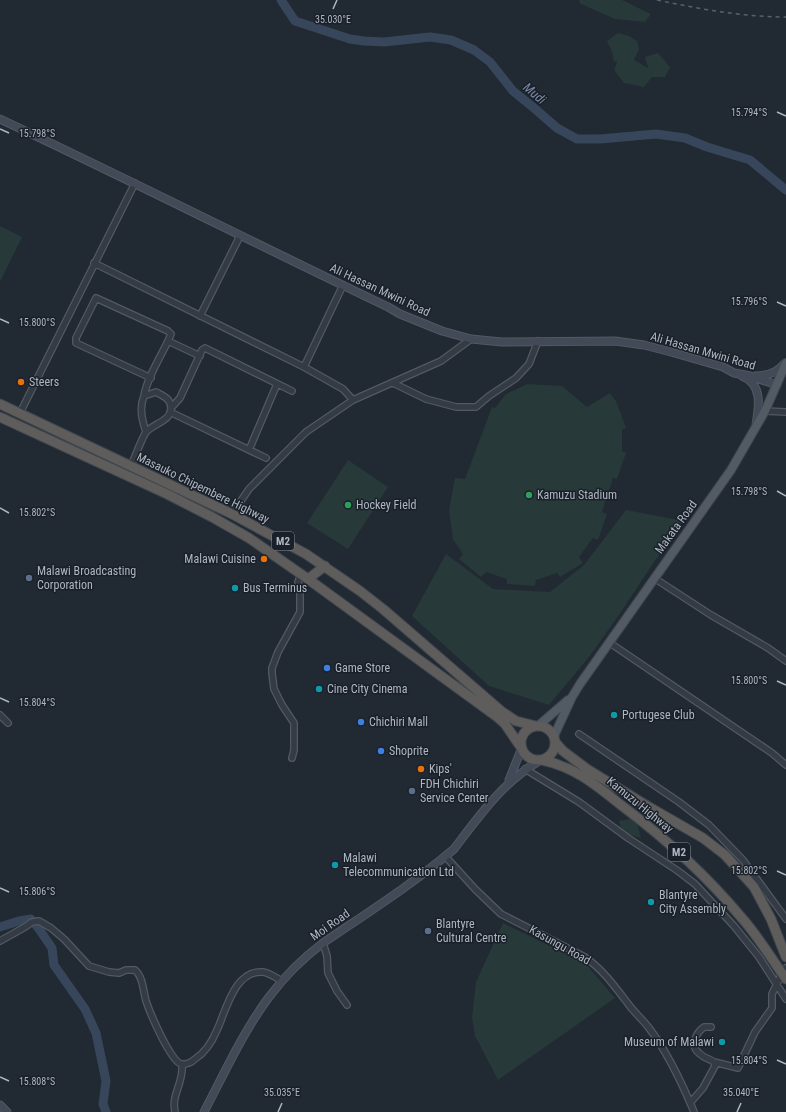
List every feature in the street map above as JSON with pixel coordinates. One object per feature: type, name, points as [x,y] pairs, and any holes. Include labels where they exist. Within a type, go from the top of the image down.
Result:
[{"type":"highway","name":"Masauko Chipembere Highway","points":[[0,404],[232,514],[325,566],[383,609],[501,711],[516,721],[537,726]]},
{"type":"highway","name":"Masauko Chipembere Highway","points":[[0,417],[196,508],[249,538],[496,716],[505,724],[521,748]]},
{"type":"highway","points":[[304,577],[325,566]]},
{"type":"highway","points":[[521,748],[522,735],[531,727],[537,726]]},
{"type":"highway","name":"M2","points":[[537,726],[545,727],[550,731],[555,739]]},
{"type":"highway","points":[[541,761],[548,758],[552,753],[555,748],[555,739]]},
{"type":"highway","name":"Kamuzu Highway","points":[[555,739],[563,751],[587,769],[703,838],[725,854],[746,877],[757,892],[771,919],[786,957]]},
{"type":"highway","name":"M2","points":[[521,748],[528,758],[541,761]]},
{"type":"highway","name":"Kamuzu Highway","points":[[541,761],[561,765],[579,774],[644,822],[670,844],[702,875],[742,918],[785,973]]},
{"type":"main road","name":"Ali Hassan Mwini Road","points":[[0,119],[135,183],[239,236],[264,246],[400,314],[442,331],[471,338],[502,342],[615,341],[644,345],[723,367],[734,373],[750,376],[777,385]]},
{"type":"main road","points":[[750,376],[766,375],[777,372],[786,362]]},
{"type":"main road","name":"Makata Road","points":[[537,726],[572,696],[731,470],[766,411],[786,362]]},
{"type":"main road","points":[[734,373],[748,379],[758,394],[760,403],[756,429]]},
{"type":"main road","name":"Makata Road","points":[[555,739],[572,696]]},
{"type":"main road","points":[[504,787],[510,778],[521,748]]},
{"type":"main road","points":[[504,787],[525,769],[541,761]]},
{"type":"main road","name":"Moi Road","points":[[204,1112],[258,1013],[282,981],[323,943],[393,896],[454,849],[504,787]]},
{"type":"main road","points":[[0,1105],[7,1112]]},
{"type":"street","points":[[20,413],[135,183]]},
{"type":"street","points":[[200,316],[239,236]]},
{"type":"street","points":[[94,263],[304,367],[343,389],[353,400]]},
{"type":"street","points":[[304,367],[343,285]]},
{"type":"street","points":[[146,432],[142,420],[141,408],[145,389],[151,378],[171,334],[168,331],[96,298],[76,338],[76,343],[151,378]]},
{"type":"street","points":[[232,514],[249,489],[306,432],[353,400],[441,361],[471,338]]},
{"type":"street","points":[[168,341],[200,356]]},
{"type":"street","points":[[394,383],[426,399],[456,407],[476,407],[489,396],[516,378],[529,364],[538,341]]},
{"type":"street","points":[[131,466],[146,432],[167,418],[180,398],[202,350],[207,349],[292,391]]},
{"type":"street","points":[[248,450],[277,384]]},
{"type":"street","points":[[144,396],[156,392],[166,397],[169,401],[171,410]]},
{"type":"street","points":[[171,410],[266,458]]},
{"type":"street","points":[[766,411],[786,412]]},
{"type":"street","points":[[292,758],[294,750],[294,722],[274,690],[272,668],[278,652],[300,612],[300,589],[298,582],[304,577]]},
{"type":"street","points":[[654,578],[711,615],[768,648],[786,661]]},
{"type":"street","points":[[610,643],[772,753],[786,765]]},
{"type":"street","points":[[0,715],[8,723]]},
{"type":"street","points":[[579,734],[679,802],[709,825],[743,860],[786,919]]},
{"type":"street","points":[[525,769],[579,802],[695,884],[734,926],[759,957],[786,999]]},
{"type":"street","name":"Kasungu Road","points":[[445,856],[475,889],[501,914],[583,956],[598,968],[617,988],[629,1005],[649,1028],[666,1053],[694,1112]]},
{"type":"street","points":[[0,941],[32,922],[40,921],[64,939],[89,966],[114,972],[135,970],[140,975],[148,1008],[160,1034],[175,1060],[182,1064],[187,1064],[195,1060],[205,1051],[218,1029],[234,990],[242,980],[250,975],[262,972],[282,981]]},
{"type":"street","points":[[323,943],[327,956],[328,973],[337,991],[347,1005]]},
{"type":"street","points":[[711,1028],[704,1027],[697,1035],[694,1044],[699,1054],[714,1062],[738,1068],[755,1032],[772,1008],[772,994],[785,973]]},
{"type":"street","points":[[690,1103],[708,1080],[715,1066],[714,1062]]},
{"type":"street","points":[[175,1112],[174,1099],[182,1078],[182,1064]]},
{"type":"shaded area","points":[[580,0],[622,0],[651,14],[645,22],[615,19],[579,3]]},
{"type":"shaded area","points":[[618,33],[629,36],[637,41],[639,49],[634,60],[648,68],[645,57],[658,53],[670,67],[665,77],[652,77],[644,87],[624,83],[614,70],[617,62],[614,61],[607,41]]},
{"type":"shaded area","points":[[0,226],[22,237],[1,280],[0,280]]},
{"type":"shaded area","name":"Kamuzu Stadium","points":[[527,384],[562,386],[587,407],[610,393],[616,401],[626,428],[622,430],[622,451],[626,453],[617,479],[613,478],[602,512],[607,514],[598,540],[593,538],[579,557],[583,563],[560,577],[557,573],[536,580],[535,586],[507,584],[507,579],[486,572],[481,577],[459,559],[463,554],[453,539],[449,510],[455,478],[465,479],[492,407],[495,408],[506,394]]},
{"type":"shaded area","name":"Hockey Field","points":[[348,460],[388,487],[348,549],[307,523]]},
{"type":"shaded area","points":[[626,510],[684,521],[589,657],[549,705],[489,686],[412,616],[446,554],[493,589],[550,592],[584,565]]},
{"type":"shaded area","points":[[630,819],[637,822],[641,838],[621,832],[619,821]]},
{"type":"shaded area","points":[[503,923],[585,963],[615,998],[498,1080],[475,1036],[472,1017],[476,982]]},
{"type":"waterway","name":"Mudi","points":[[281,0],[295,21],[350,39],[384,42],[430,37],[451,40],[474,50],[490,62],[513,91],[557,128],[577,139],[600,139],[656,134],[685,138],[707,147],[750,160],[786,190]]},
{"type":"waterway","points":[[0,927],[31,919],[52,948],[54,965],[85,1009],[96,1033],[106,1081],[103,1104],[106,1112]]},
{"type":"railway","points":[[657,0],[737,14],[786,17]]},
{"type":"place","name":"Steers","points":[[21,382]]},
{"type":"place","name":"Kamuzu Stadium","points":[[529,495]]},
{"type":"place","name":"Hockey Field","points":[[348,505]]},
{"type":"place","name":"Malawi Cuisine","points":[[264,559]]},
{"type":"place","name":"Malawi Broadcasting Corporation","points":[[29,578]]},
{"type":"place","name":"Bus Terminus","points":[[235,588]]},
{"type":"place","name":"Game Store","points":[[327,668]]},
{"type":"place","name":"Cine City Cinema","points":[[319,689]]},
{"type":"place","name":"Portugese Club","points":[[614,715]]},
{"type":"place","name":"Chichiri Mall","points":[[361,722]]},
{"type":"place","name":"Shoprite","points":[[381,751]]},
{"type":"place","name":"Kips'","points":[[421,769]]},
{"type":"place","name":"FDH Chichiri Service Center","points":[[412,791]]},
{"type":"place","name":"Malawi Telecommunication Ltd","points":[[335,865]]},
{"type":"place","name":"Blantyre City Assembly","points":[[651,902]]},
{"type":"place","name":"Blantyre Cultural Centre","points":[[428,931]]},
{"type":"place","name":"Museum of Malawi","points":[[722,1042]]}]
